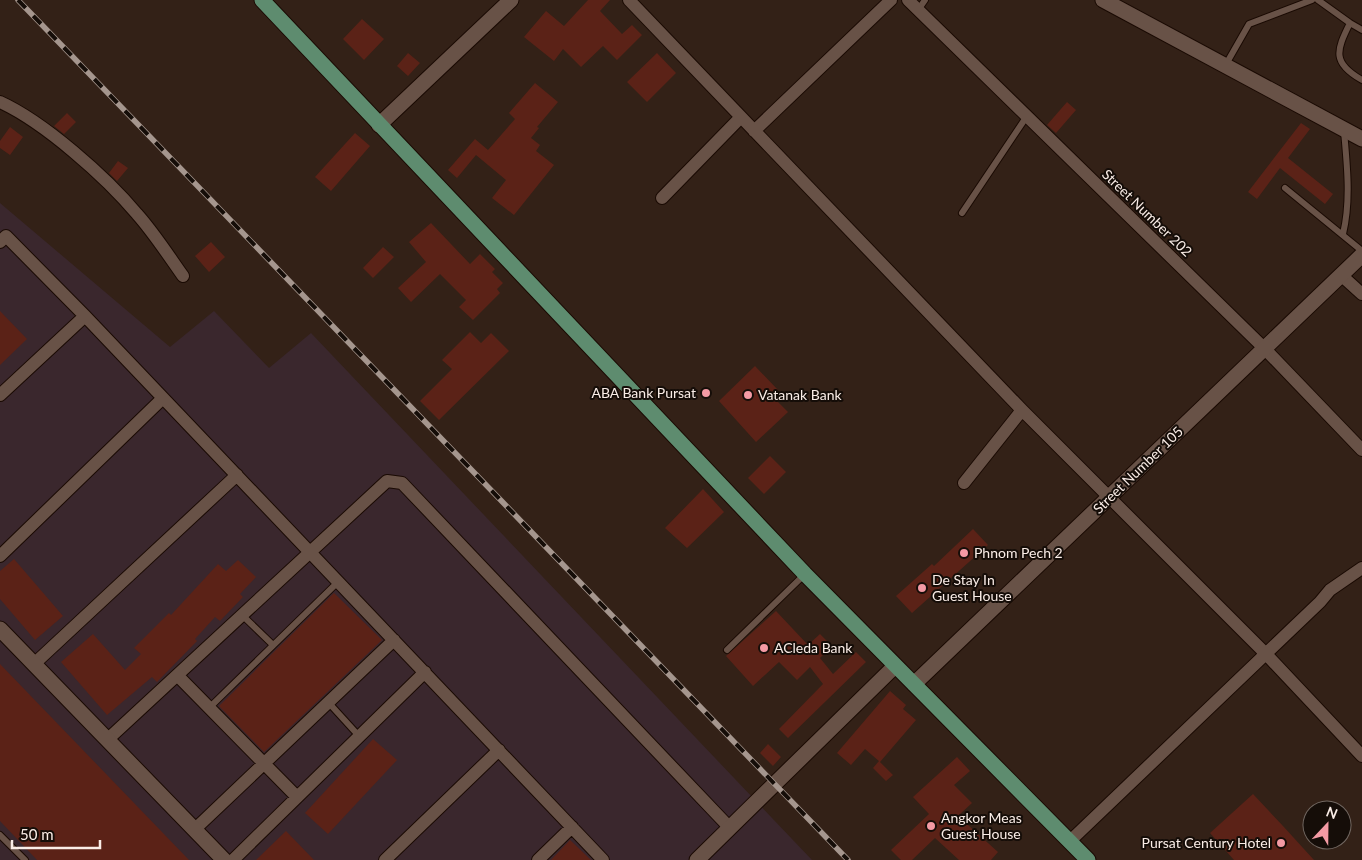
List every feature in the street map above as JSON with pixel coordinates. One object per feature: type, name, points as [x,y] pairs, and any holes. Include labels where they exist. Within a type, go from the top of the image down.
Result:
[{"type":"main road","points":[[262,0],[805,574],[1070,841],[1082,858]]},
{"type":"street","points":[[379,125],[511,0]]},
{"type":"street","points":[[629,0],[740,118],[1022,410],[1266,653],[1362,756]]},
{"type":"street","points":[[754,131],[891,0]]},
{"type":"street","name":"Street Number 202","points":[[908,0],[922,5],[1027,116],[1265,349],[1362,450]]},
{"type":"street","points":[[1103,0],[1362,139]]},
{"type":"street","points":[[0,102],[58,140],[102,178],[137,214],[183,276]]},
{"type":"street","points":[[662,198],[740,118]]},
{"type":"street","points":[[2,236],[86,316],[604,860]]},
{"type":"street","name":"Street Number 105","points":[[914,684],[1265,349],[1362,253]]},
{"type":"street","points":[[1341,275],[1362,294]]},
{"type":"street","points":[[0,395],[86,316]]},
{"type":"street","points":[[0,556],[163,398]]},
{"type":"street","points":[[964,483],[1022,410]]},
{"type":"street","points":[[34,664],[237,475]]},
{"type":"street","points":[[108,740],[309,551],[387,481],[402,483],[730,828]]},
{"type":"street","points":[[1070,841],[1320,602],[1330,590],[1362,568]]},
{"type":"street","points":[[0,629],[224,860]]},
{"type":"street","points":[[194,830],[394,640]]},
{"type":"street","points":[[697,860],[895,666]]},
{"type":"street","points":[[233,860],[296,796],[425,672]]},
{"type":"street","points":[[178,676],[296,796]]},
{"type":"street","points":[[385,860],[499,750]]},
{"type":"street","points":[[538,860],[572,827]]},
{"type":"lane","points":[[1225,66],[1249,24],[1312,0]]},
{"type":"lane","points":[[1318,0],[1362,30]]},
{"type":"lane","points":[[1350,23],[1340,44],[1338,58],[1347,72],[1362,80]]},
{"type":"lane","points":[[962,213],[1027,116]]},
{"type":"lane","points":[[1343,234],[1347,218],[1348,170],[1344,129]]},
{"type":"lane","points":[[1285,188],[1343,234],[1362,253]]},
{"type":"lane","points":[[727,650],[805,574]]},
{"type":"lane","points":[[209,708],[338,582]]},
{"type":"lane","points":[[242,615],[274,645]]},
{"type":"lane","points":[[328,702],[359,736]]},
{"type":"lane","points":[[0,834],[25,860]]},
{"type":"shaded area","points":[[0,203],[170,347],[214,311],[269,368],[311,333],[812,860],[0,860]]},
{"type":"building","points":[[588,0],[610,0],[600,11],[622,34],[632,25],[642,35],[617,60],[603,46],[581,67],[563,49],[554,61],[524,37],[546,11],[564,26]]},
{"type":"building","points":[[362,19],[384,39],[364,60],[343,39]]},
{"type":"building","points":[[408,53],[420,63],[408,76],[397,66]]},
{"type":"building","points":[[657,53],[676,73],[647,102],[627,82]]},
{"type":"building","points":[[535,83],[558,102],[537,127],[539,128],[531,138],[540,145],[536,151],[554,165],[514,215],[492,198],[506,180],[476,155],[457,178],[448,170],[475,139],[488,150],[515,119],[509,113]]},
{"type":"building","points":[[1067,102],[1076,110],[1056,133],[1047,125]]},
{"type":"building","points":[[67,113],[76,122],[64,134],[54,126]]},
{"type":"building","points":[[1301,123],[1310,129],[1288,158],[1333,194],[1325,204],[1280,168],[1257,199],[1248,192]]},
{"type":"building","points":[[10,127],[23,137],[10,155],[0,148],[0,141]]},
{"type":"building","points":[[355,133],[370,146],[331,191],[315,177]]},
{"type":"building","points":[[118,161],[128,168],[117,181],[109,173]]},
{"type":"building","points":[[431,223],[470,264],[480,254],[495,269],[492,272],[503,283],[497,289],[500,293],[473,320],[459,307],[466,300],[440,274],[411,302],[398,288],[426,262],[409,242]]},
{"type":"building","points":[[211,242],[225,257],[209,272],[195,256]]},
{"type":"building","points":[[383,247],[394,257],[373,278],[363,268]]},
{"type":"building","points":[[0,311],[27,339],[0,365]]},
{"type":"building","points":[[470,332],[481,343],[491,333],[509,351],[439,420],[420,401],[452,369],[442,360]]},
{"type":"building","name":"Vatanak Bank","points":[[755,366],[778,390],[772,396],[788,412],[756,442],[719,401]]},
{"type":"building","points":[[770,456],[786,472],[764,494],[748,478]]},
{"type":"building","points":[[703,489],[724,512],[687,548],[665,528]]},
{"type":"building","points":[[973,529],[988,545],[912,613],[896,596],[932,564],[934,566]]},
{"type":"building","points":[[14,559],[63,616],[35,640],[0,599],[0,571]]},
{"type":"building","points":[[238,560],[256,577],[240,594],[243,597],[220,621],[215,617],[195,639],[197,641],[157,682],[152,677],[107,715],[61,662],[93,634],[125,670],[141,654],[134,648],[169,613],[171,615],[218,564],[226,571]]},
{"type":"building","points":[[334,593],[382,640],[264,752],[219,706]]},
{"type":"building","points":[[776,611],[808,645],[820,634],[832,646],[820,658],[833,674],[856,652],[866,662],[788,738],[779,729],[823,684],[810,667],[797,680],[779,662],[753,686],[726,656]]},
{"type":"building","points":[[0,664],[189,860],[37,860],[0,821]]},
{"type":"building","points":[[890,691],[906,705],[903,709],[916,720],[880,762],[865,749],[851,765],[837,753]]},
{"type":"building","points":[[373,739],[397,760],[328,834],[305,813]]},
{"type":"building","points":[[768,744],[781,757],[773,766],[760,753]]},
{"type":"building","points":[[957,757],[970,771],[954,785],[972,803],[958,816],[998,852],[991,860],[959,860],[935,838],[912,860],[901,860],[891,850],[929,814],[913,797]]},
{"type":"building","points":[[879,761],[893,775],[886,781],[873,768]]},
{"type":"building","points":[[1253,794],[1302,847],[1302,850],[1305,850],[1314,860],[1234,860],[1210,833]]},
{"type":"building","points":[[286,831],[314,860],[256,860]]},
{"type":"building","points":[[570,840],[591,860],[551,860]]},
{"type":"railway","points":[[18,0],[848,860]]},
{"type":"place","name":"ABA Bank Pursat","points":[[706,393]]},
{"type":"place","name":"Vatanak Bank","points":[[748,395]]},
{"type":"place","name":"Phnom Pech 2","points":[[964,553]]},
{"type":"place","name":"De Stay In Guest House","points":[[922,588]]},
{"type":"place","name":"ACleda Bank","points":[[764,648]]},
{"type":"place","name":"Angkor Meas Guest House","points":[[931,826]]},
{"type":"place","name":"Pursat Century Hotel","points":[[1281,843]]}]
